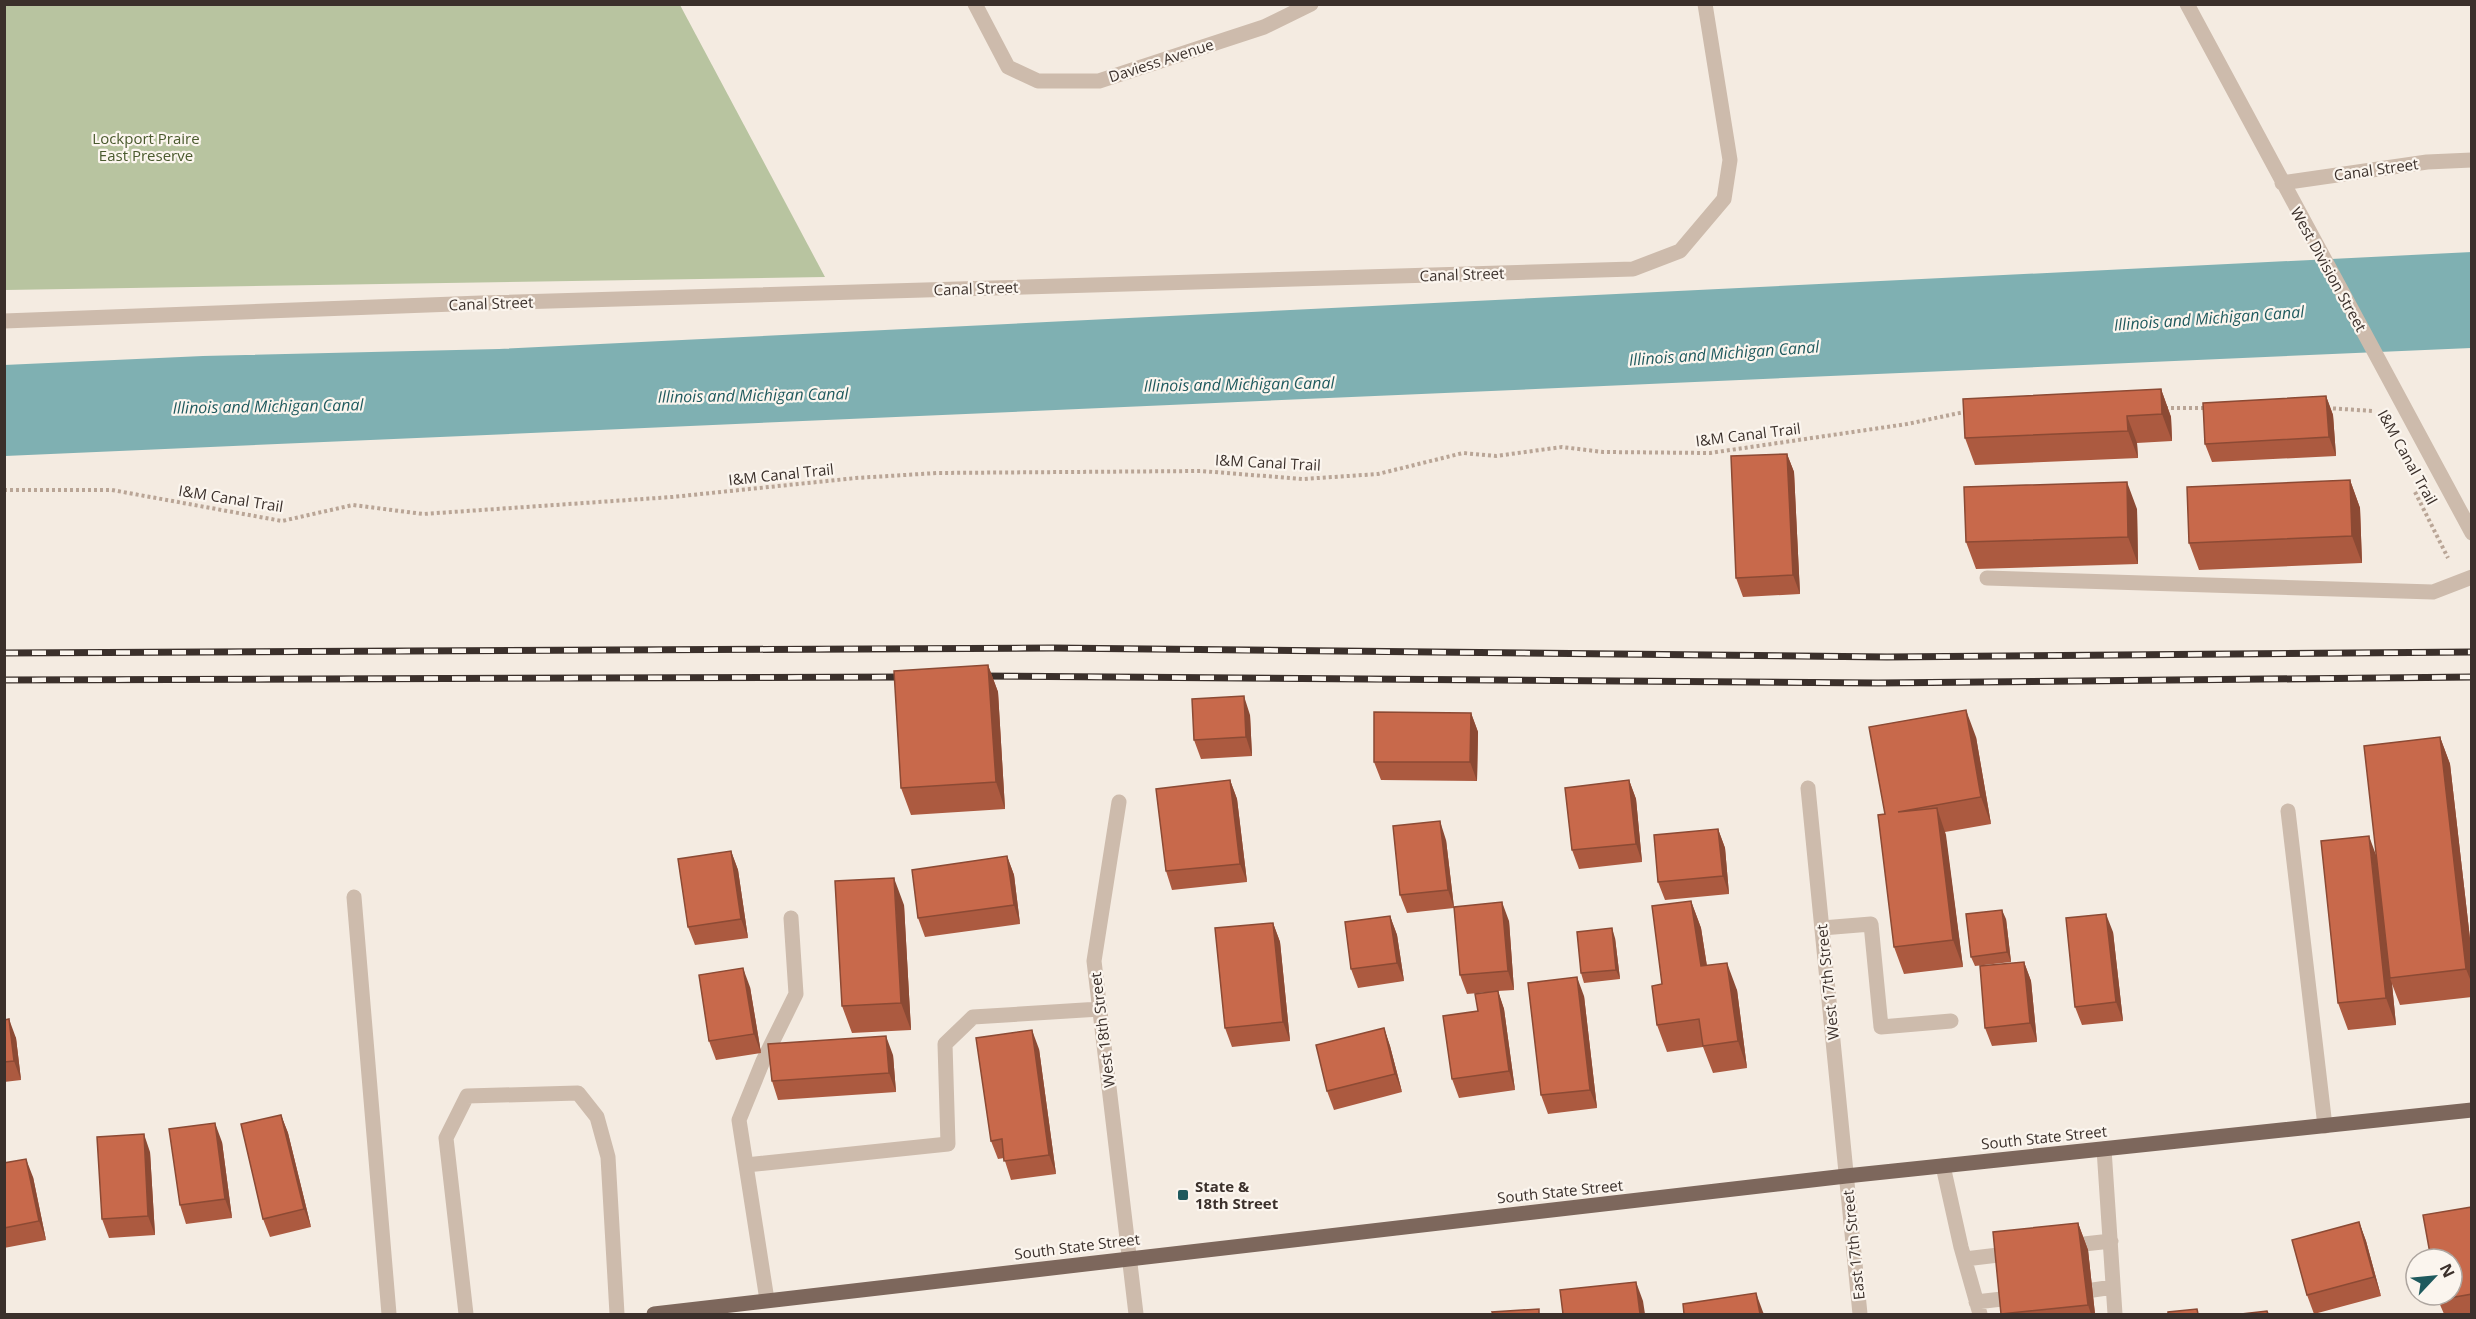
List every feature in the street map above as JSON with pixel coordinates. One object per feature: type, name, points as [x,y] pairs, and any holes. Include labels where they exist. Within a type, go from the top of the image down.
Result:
[{"type":"main road","name":"South State Street","points":[[654,1314],[1846,1176],[2472,1110]]},
{"type":"street","name":"Daviess Avenue","points":[[975,4],[1008,67],[1038,81],[1099,81],[1264,27],[1311,4]]},
{"type":"street","name":"Canal Street","points":[[4,321],[492,303],[1633,269],[1680,251],[1724,199],[1730,160],[1705,4]]},
{"type":"street","name":"West Division Street","points":[[2187,4],[2472,533]]},
{"type":"street","name":"Canal Street","points":[[2282,183],[2427,162],[2472,160]]},
{"type":"street","points":[[1987,578],[2433,592],[2466,580]]},
{"type":"street","name":"West 17th Street","points":[[1808,788],[1846,1176]]},
{"type":"street","name":"West 18th Street","points":[[1119,802],[1094,961],[1136,1314]]},
{"type":"street","points":[[2288,811],[2325,1126]]},
{"type":"street","points":[[354,897],[389,1314]]},
{"type":"street","points":[[766,1300],[739,1120],[763,1061],[796,994],[791,918]]},
{"type":"street","points":[[1822,928],[1871,924],[1881,1028],[1951,1021]]},
{"type":"street","points":[[746,1166],[948,1144],[945,1044],[973,1017],[1100,1009]]},
{"type":"street","points":[[466,1314],[446,1138],[467,1096],[578,1093],[597,1117],[608,1157],[617,1314]]},
{"type":"street","points":[[2104,1149],[2115,1314]]},
{"type":"street","points":[[1943,1166],[1978,1308],[2002,1299]]},
{"type":"street","name":"East 17th Street","points":[[1846,1176],[1860,1314]]},
{"type":"street","points":[[2055,1248],[2111,1241]]},
{"type":"street","points":[[1965,1259],[2032,1251]]},
{"type":"street","points":[[2093,1290],[2113,1287]]},
{"type":"path","points":[[2158,408],[2217,408]]},
{"type":"path","name":"I&M Canal Trail","points":[[2322,408],[2373,410],[2378,420]]},
{"type":"path","name":"I&M Canal Trail","points":[[4,490],[112,490],[282,521],[353,505],[423,514],[672,497],[856,478],[937,473],[1201,471],[1303,479],[1378,474],[1463,453],[1496,456],[1563,447],[1603,452],[1710,453],[1907,424],[1971,410]]},
{"type":"path","name":"I&M Canal Trail","points":[[2413,488],[2466,580]]},
{"type":"green space","name":"Lockport Praire East Preserve","points":[[4,5],[680,5],[825,277],[5,290]]},
{"type":"water","name":"Illinois and Michigan Canal","points":[[2472,252],[2471,348],[5,456],[4,365],[203,356],[499,349]]},
{"type":"building","points":[[2161,389],[2162,414],[2127,416],[2128,431],[1965,438],[1963,399]]},
{"type":"building","points":[[2326,396],[2329,437],[2205,444],[2203,403]]},
{"type":"building","points":[[1787,454],[1793,575],[1736,578],[1731,456]]},
{"type":"building","points":[[2350,480],[2352,536],[2189,543],[2187,487]]},
{"type":"building","points":[[2127,482],[2128,537],[1966,542],[1964,487]]},
{"type":"building","points":[[988,665],[996,782],[901,788],[894,671]]},
{"type":"building","points":[[1244,696],[1246,737],[1194,740],[1192,699]]},
{"type":"building","points":[[1966,710],[1981,797],[1898,812],[1937,808],[1953,940],[1894,947],[1878,815],[1885,814],[1869,727]]},
{"type":"building","points":[[1374,712],[1471,713],[1470,762],[1374,762]]},
{"type":"building","points":[[2440,737],[2466,969],[2390,978],[2364,746]]},
{"type":"building","points":[[1230,780],[1240,864],[1166,871],[1156,789]]},
{"type":"building","points":[[1629,780],[1636,844],[1572,850],[1565,788]]},
{"type":"building","points":[[1440,821],[1448,890],[1400,895],[1393,826]]},
{"type":"building","points":[[1718,829],[1723,876],[1658,882],[1654,835]]},
{"type":"building","points":[[2369,836],[2386,998],[2338,1003],[2321,841]]},
{"type":"building","points":[[731,851],[741,919],[688,927],[678,859]]},
{"type":"building","points":[[1007,856],[1014,905],[918,918],[912,870]]},
{"type":"building","points":[[894,878],[901,1003],[842,1006],[835,881]]},
{"type":"building","points":[[1691,901],[1701,966],[1727,963],[1738,1041],[1703,1046],[1699,1019],[1657,1025],[1652,986],[1662,984],[1652,906]]},
{"type":"building","points":[[1502,902],[1508,971],[1460,975],[1454,907]]},
{"type":"building","points":[[2002,910],[2007,952],[1971,957],[1966,914]]},
{"type":"building","points":[[2106,914],[2116,1002],[2075,1007],[2066,918]]},
{"type":"building","points":[[1390,916],[1397,963],[1351,969],[1345,922]]},
{"type":"building","points":[[1273,923],[1283,1022],[1225,1028],[1215,928]]},
{"type":"building","points":[[1612,928],[1616,970],[1581,973],[1577,932]]},
{"type":"building","points":[[2024,962],[2030,1023],[1985,1028],[1980,966]]},
{"type":"building","points":[[743,968],[754,1034],[709,1041],[699,975]]},
{"type":"building","points":[[1577,977],[1590,1090],[1541,1095],[1528,983]]},
{"type":"building","points":[[1498,991],[1509,1071],[1452,1079],[1443,1016],[1478,1011],[1475,994]]},
{"type":"building","points":[[9,1019],[14,1061],[4,1062],[4,1020]]},
{"type":"building","points":[[1384,1028],[1395,1074],[1327,1091],[1316,1045]]},
{"type":"building","points":[[1032,1030],[1049,1155],[1004,1161],[1002,1139],[991,1141],[976,1038]]},
{"type":"building","points":[[886,1036],[889,1073],[772,1081],[768,1044]]},
{"type":"building","points":[[281,1115],[304,1209],[263,1219],[241,1124]]},
{"type":"building","points":[[215,1123],[225,1199],[180,1205],[169,1129]]},
{"type":"building","points":[[144,1134],[148,1216],[102,1219],[97,1137]]},
{"type":"building","points":[[26,1159],[39,1221],[4,1228],[4,1163]]},
{"type":"building","points":[[2472,1207],[2472,1294],[2464,1295],[2464,1247],[2429,1247],[2423,1215]]},
{"type":"building","points":[[2359,1222],[2374,1277],[2307,1295],[2292,1240]]},
{"type":"building","points":[[2078,1223],[2088,1305],[2001,1314],[1993,1232]]},
{"type":"building","points":[[1636,1282],[1640,1314],[1563,1314],[1560,1290]]},
{"type":"building","points":[[1756,1293],[1760,1314],[1684,1314],[1683,1304]]},
{"type":"building","points":[[1539,1309],[1539,1314],[1493,1314],[1492,1312]]},
{"type":"building","points":[[2197,1309],[2198,1314],[2168,1314],[2168,1312]]},
{"type":"building","points":[[2267,1311],[2268,1314],[2241,1314]]},
{"type":"railway","points":[[4,653],[1052,648],[1887,657],[2472,652]]},
{"type":"railway","points":[[976,676],[1878,683],[2472,677]]},
{"type":"railway","points":[[4,680],[910,677]]},
{"type":"place","name":"State & 18th Street","points":[[1183,1195]]}]
